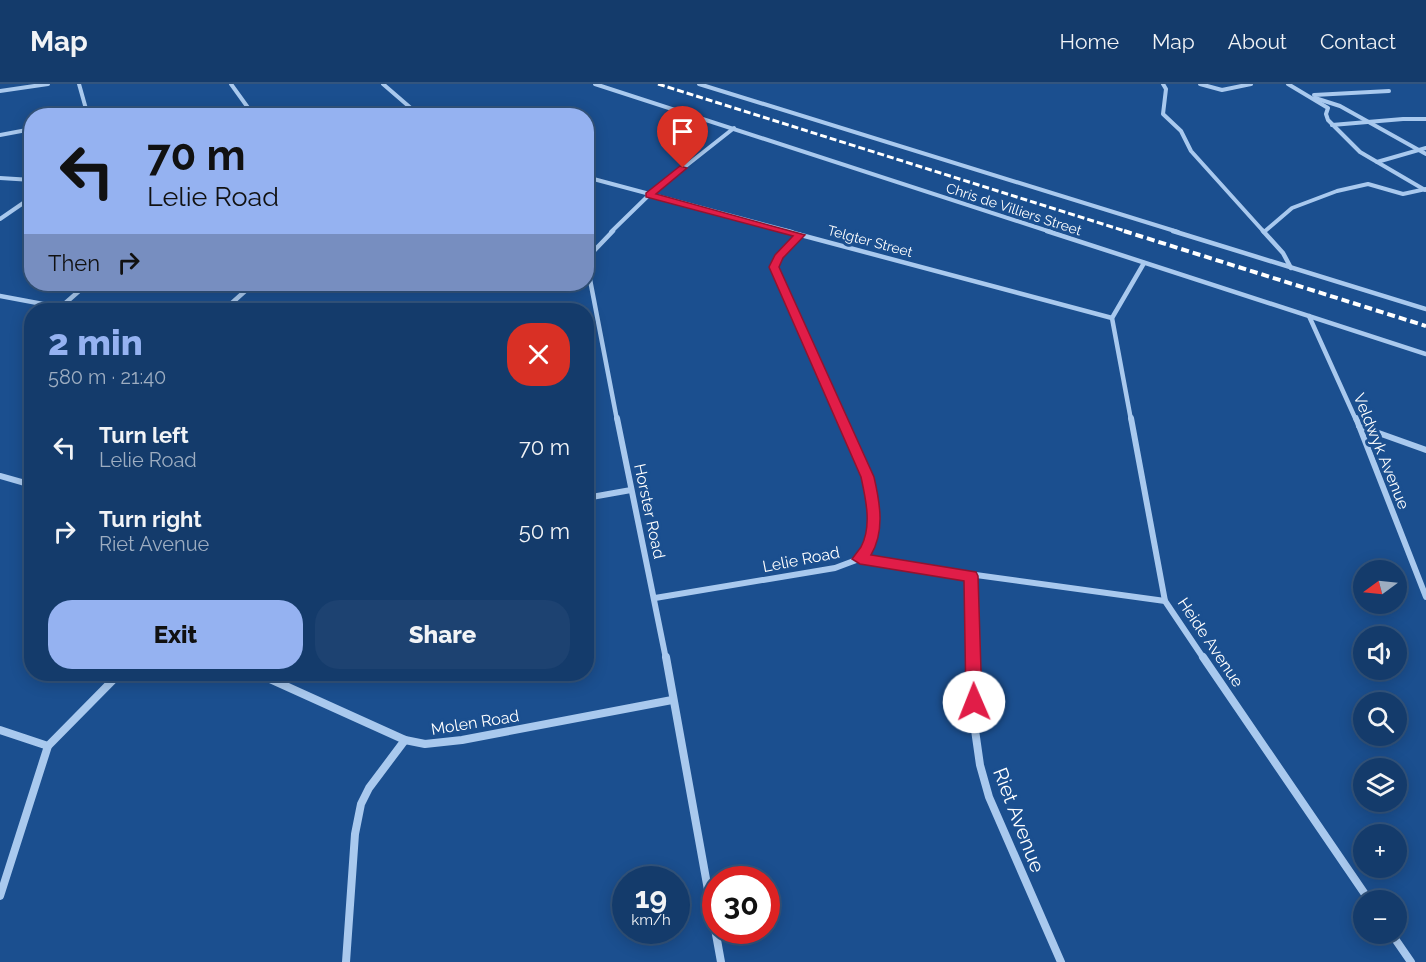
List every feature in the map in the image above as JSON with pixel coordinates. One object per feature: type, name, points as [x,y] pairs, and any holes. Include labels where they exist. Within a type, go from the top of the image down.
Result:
[{"type":"street","points":[[0,91],[48,84]]},
{"type":"street","points":[[79,84],[86,108]]},
{"type":"street","points":[[231,84],[248,108]]},
{"type":"street","points":[[383,84],[411,108]]},
{"type":"street","name":"Chris de Villiers Street","points":[[595,84],[1426,354]]},
{"type":"street","points":[[699,84],[1426,309]]},
{"type":"street","points":[[1163,84],[1166,89],[1163,114],[1181,130],[1191,151],[1264,232],[1287,259],[1291,268]]},
{"type":"street","points":[[1200,84],[1222,90],[1251,84]]},
{"type":"street","points":[[1288,84],[1328,108],[1326,116],[1332,125],[1357,149],[1426,190]]},
{"type":"street","points":[[1311,96],[1389,91]]},
{"type":"street","points":[[1311,96],[1340,106],[1426,154]]},
{"type":"street","points":[[1332,125],[1370,124],[1412,118],[1426,119]]},
{"type":"street","points":[[1412,118],[1426,125]]},
{"type":"street","name":"Horster Road","points":[[594,250],[649,195],[734,128]]},
{"type":"street","points":[[0,135],[24,130]]},
{"type":"street","points":[[1377,162],[1426,148]]},
{"type":"street","points":[[0,178],[24,180]]},
{"type":"street","name":"Telgter Street","points":[[594,179],[1112,318]]},
{"type":"street","points":[[1264,232],[1292,208],[1337,191],[1368,184],[1403,194],[1426,190]]},
{"type":"street","points":[[0,219],[24,202]]},
{"type":"street","points":[[800,235],[778,257],[774,267],[868,477],[874,504],[873,531],[867,550],[860,559]]},
{"type":"street","points":[[1112,318],[1144,263]]},
{"type":"street","points":[[65,303],[79,291]]},
{"type":"street","points":[[232,303],[245,291]]},
{"type":"street","name":"Horster Road","points":[[592,291],[631,490],[655,598],[721,962]]},
{"type":"street","points":[[0,296],[43,303]]},
{"type":"street","name":"Veldwyk Avenue","points":[[1309,316],[1359,426],[1426,597]]},
{"type":"street","name":"Heide Avenue","points":[[1112,318],[1166,601],[1362,890]]},
{"type":"street","points":[[1359,426],[1426,450]]},
{"type":"street","points":[[0,476],[24,483]]},
{"type":"street","points":[[594,497],[631,490]]},
{"type":"street","name":"Lelie Road","points":[[655,598],[835,568],[860,559],[1166,601]]},
{"type":"street","name":"Riet Avenue","points":[[971,576],[974,723],[980,765],[989,797],[1061,962]]},
{"type":"street","points":[[0,896],[48,746],[112,681]]},
{"type":"street","name":"Molen Road","points":[[275,681],[405,740],[425,744],[462,740],[672,700]]},
{"type":"street","points":[[0,730],[48,746]]},
{"type":"street","points":[[346,962],[355,834],[361,804],[373,781],[405,740]]},
{"type":"street","points":[[1399,944],[1411,962]]},
{"type":"railway","points":[[658,84],[1128,232]]},
{"type":"railway","points":[[1124,231],[1426,326]]},
{"type":"route","points":[[683,168],[649,195],[800,235],[778,257],[774,267],[865,466],[872,491],[874,516],[871,540],[860,559],[971,576],[974,702]]}]
